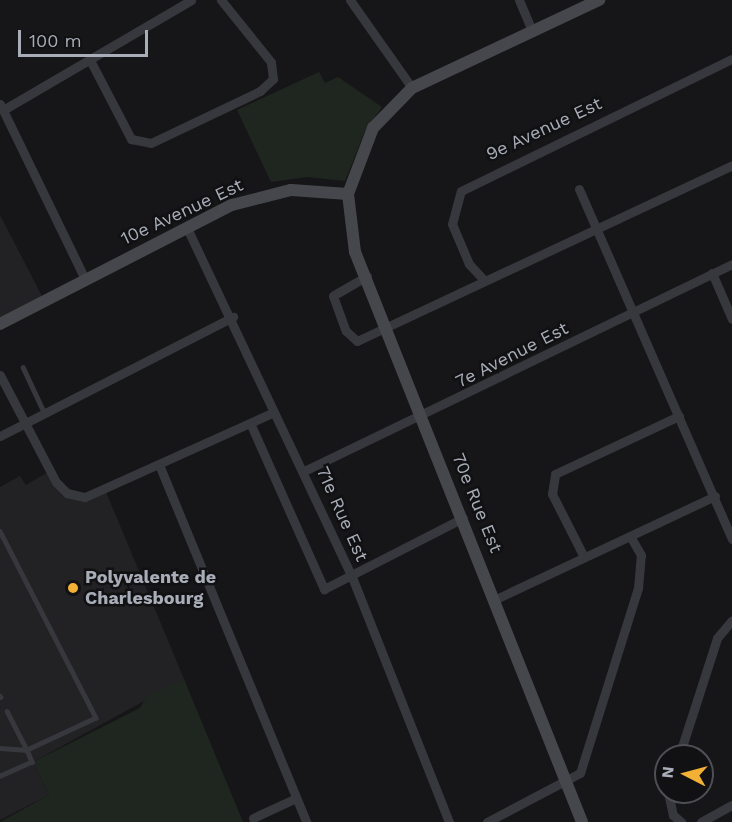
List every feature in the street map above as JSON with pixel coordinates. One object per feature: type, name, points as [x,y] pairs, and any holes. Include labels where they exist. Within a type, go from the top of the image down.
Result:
[{"type":"street","points":[[85,279],[2,107],[91,62],[191,0]]},
{"type":"street","points":[[91,62],[131,139],[152,143],[260,91],[273,79],[272,62],[221,0]]},
{"type":"street","points":[[350,0],[412,88]]},
{"type":"street","points":[[519,0],[532,30]]},
{"type":"street","points":[[348,194],[373,128],[412,88],[599,0]]},
{"type":"street","name":"9e Avenue Est","points":[[483,279],[469,264],[452,224],[461,191],[732,59]]},
{"type":"street","points":[[366,276],[335,291],[334,301],[351,339],[386,329],[483,279],[597,229],[732,165]]},
{"type":"street","points":[[579,189],[732,539]]},
{"type":"street","name":"10e Avenue Est","points":[[0,324],[187,228],[266,194],[310,190],[348,194]]},
{"type":"street","name":"70e Rue Est","points":[[348,194],[355,252],[424,417],[582,822]]},
{"type":"street","name":"71e Rue Est","points":[[187,228],[233,317],[274,412],[304,471],[352,578],[449,822]]},
{"type":"street","name":"7e Avenue Est","points":[[304,471],[424,417],[732,264]]},
{"type":"street","points":[[712,273],[732,319]]},
{"type":"street","points":[[0,436],[233,317]]},
{"type":"street","points":[[0,375],[26,424],[68,493],[85,497],[106,492],[251,425],[274,412]]},
{"type":"street","points":[[584,556],[552,494],[555,474],[679,416]]},
{"type":"street","points":[[251,425],[324,589],[352,578],[463,518]]},
{"type":"street","points":[[160,467],[306,822]]},
{"type":"street","points":[[496,599],[715,496]]},
{"type":"street","points":[[487,822],[568,783],[587,760],[638,588],[641,555],[630,536]]},
{"type":"street","points":[[682,744],[717,638],[732,620]]},
{"type":"street","points":[[253,818],[296,798]]},
{"type":"street","points":[[671,804],[673,815],[681,822]]},
{"type":"street","points":[[700,822],[732,805]]},
{"type":"lane","points":[[23,367],[45,414]]},
{"type":"lane","points":[[0,531],[96,718],[27,750],[0,748]]},
{"type":"lane","points":[[0,776],[32,762],[7,711]]},
{"type":"shaded area","points":[[319,72],[325,83],[338,77],[382,107],[364,133],[345,181],[307,177],[271,182],[237,110]]},
{"type":"shaded area","points":[[0,215],[44,300],[0,324]]},
{"type":"shaded area","name":"Polyvalente de Charlesbourg","points":[[50,471],[68,493],[106,492],[184,679],[33,762],[49,795],[0,820],[0,487],[20,476],[26,485]]},
{"type":"shaded area","points":[[184,679],[243,822],[0,822],[49,795],[33,762],[140,708],[146,697]]},
{"type":"place","name":"Polyvalente de Charlesbourg","points":[[73,588]]}]
